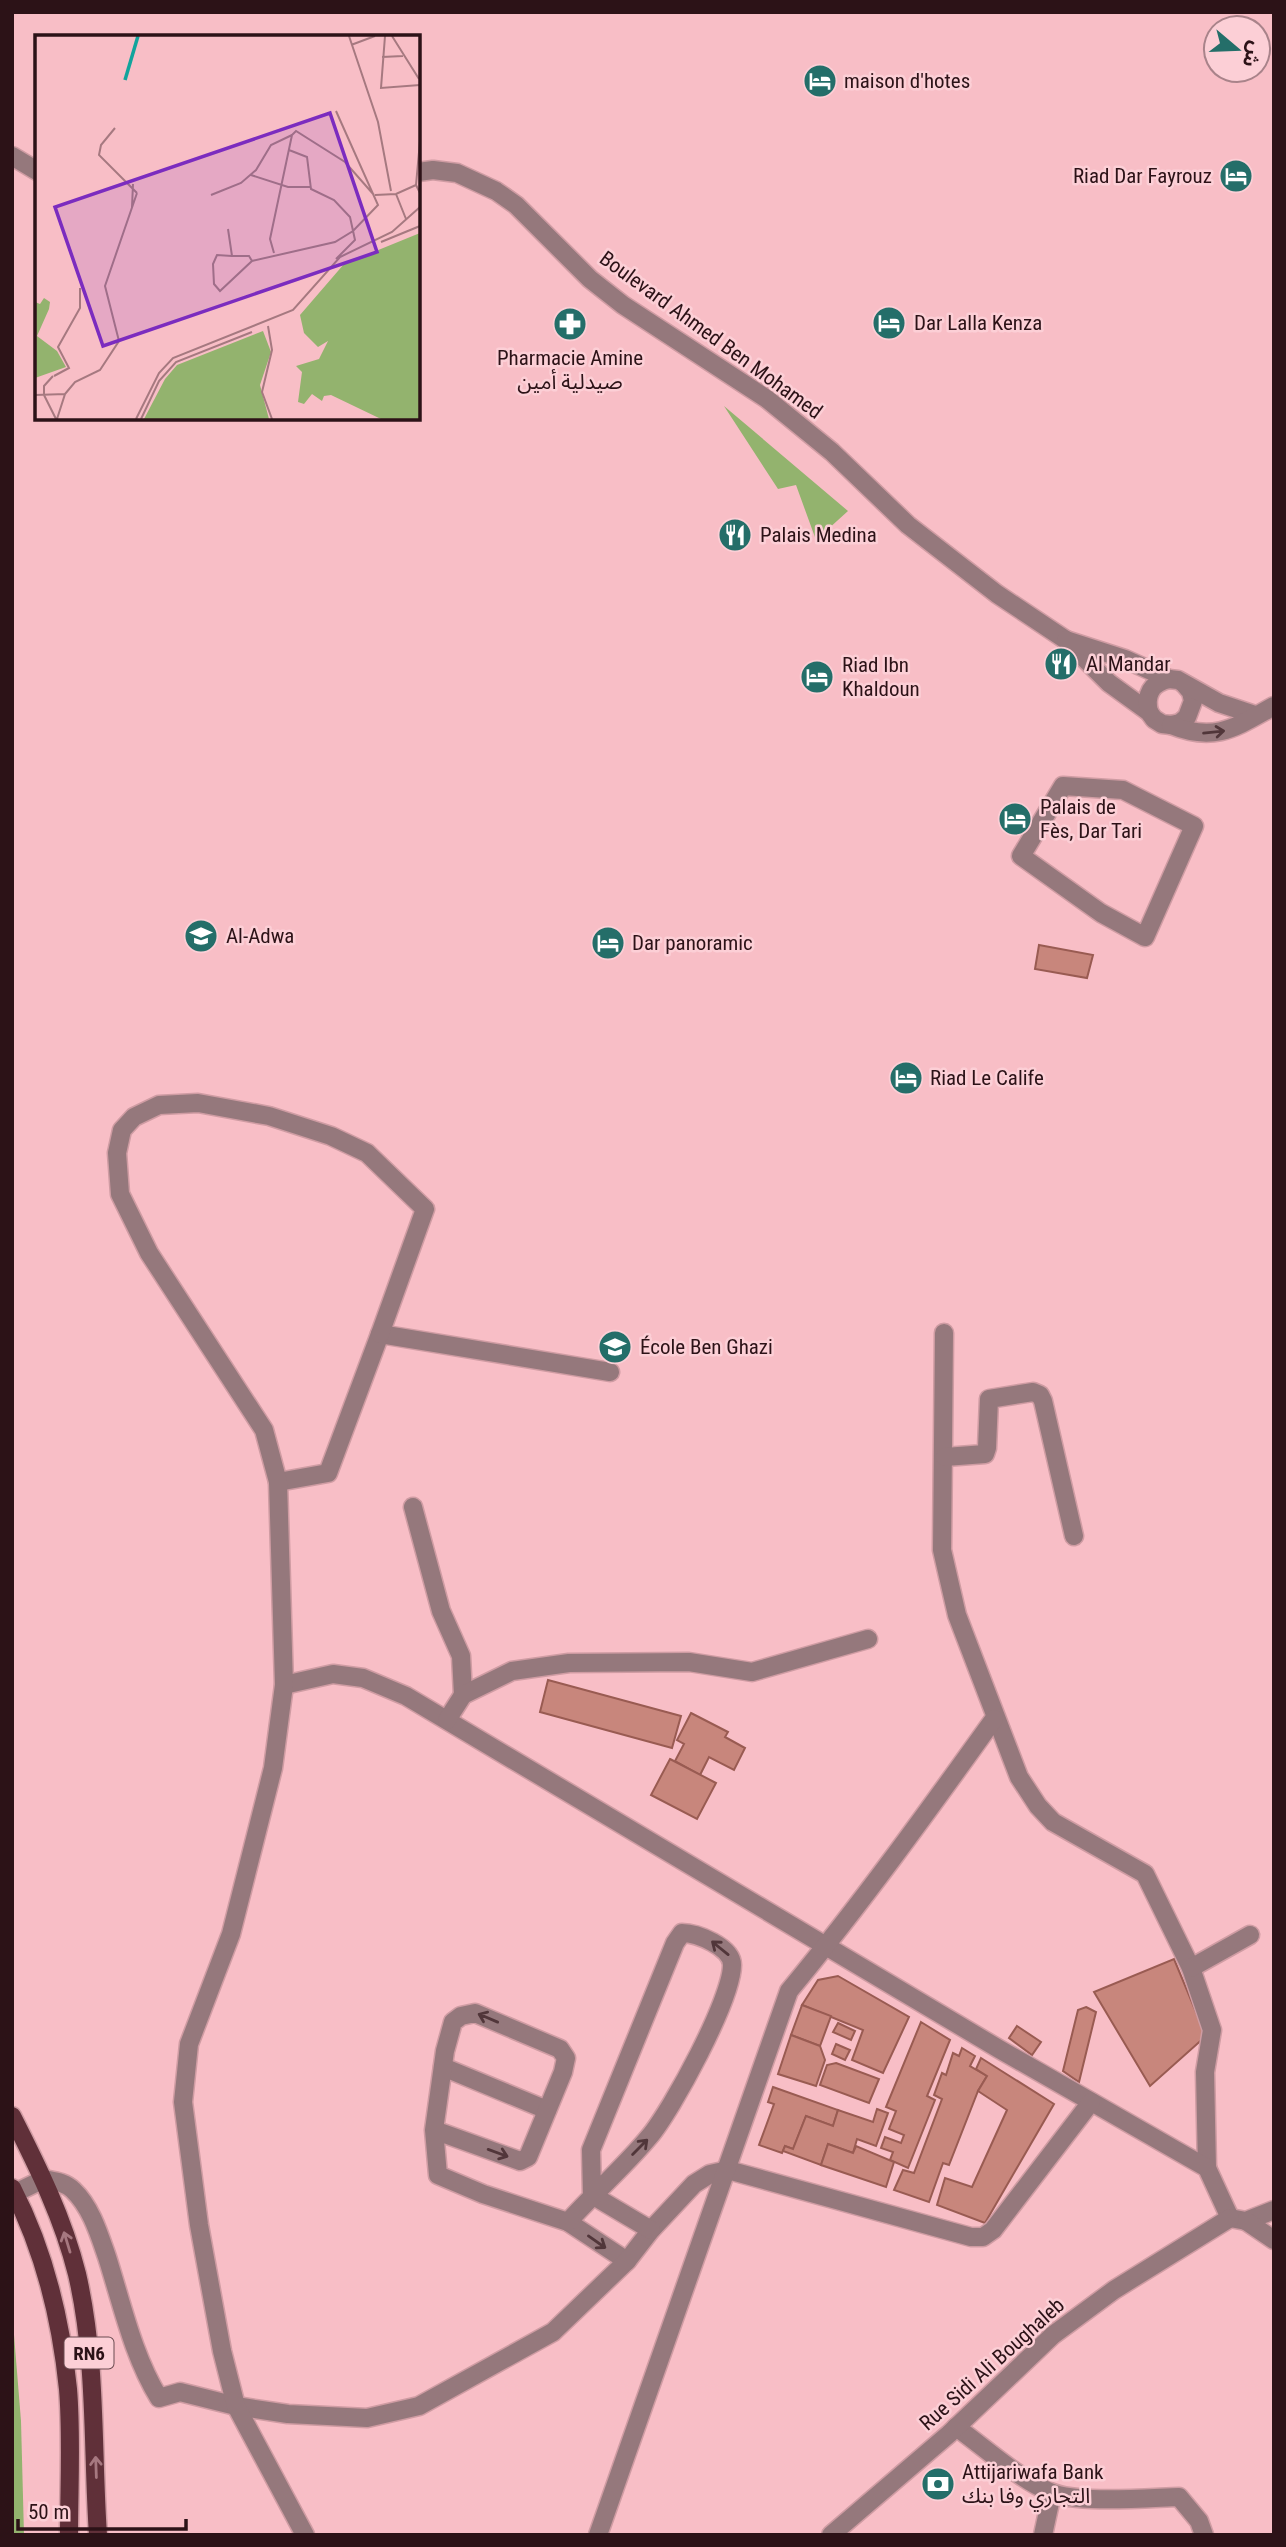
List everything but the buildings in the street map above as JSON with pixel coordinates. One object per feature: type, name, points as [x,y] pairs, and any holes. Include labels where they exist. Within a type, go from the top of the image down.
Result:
[{"type":"main road","name":"RN6","points":[[12,2116],[44,2179],[62,2227],[86,2320],[92,2389],[98,2535]]},
{"type":"main road","name":"RN6","points":[[14,2190],[33,2234],[60,2325],[68,2391],[69,2535]]},
{"type":"street","points":[[12,156],[35,170]]},
{"type":"street","name":"Boulevard Ahmed Ben Mohamed","points":[[420,172],[433,170],[457,173],[496,191],[516,205],[590,279],[623,305],[767,399],[832,452],[908,525],[997,594],[1066,640]]},
{"type":"street","points":[[1066,640],[1105,651],[1219,703],[1255,715]]},
{"type":"street","points":[[1066,640],[1109,682],[1162,724],[1199,733],[1214,733],[1236,727],[1274,706]]},
{"type":"street","points":[[1149,712],[1148,694],[1153,687],[1177,682],[1191,692],[1191,710],[1180,723],[1171,725]]},
{"type":"street","points":[[1063,786],[1122,790],[1194,826],[1178,860],[1145,937],[1101,913],[1021,856],[1063,786]]},
{"type":"street","points":[[278,1482],[328,1473],[425,1209],[366,1153],[331,1136],[269,1116],[198,1102],[159,1105],[134,1116],[122,1130],[117,1153],[120,1194],[149,1253],[264,1430],[278,1482],[284,1685],[273,1768],[231,1934],[189,2044],[183,2102],[199,2225],[222,2351],[236,2406],[305,2535]]},
{"type":"street","points":[[944,1333],[945,1457],[942,1550],[957,1615],[1018,1777],[1053,1822],[1145,1874],[1191,1968],[1212,2030],[1205,2072],[1207,2168]]},
{"type":"street","points":[[380,1334],[610,1372]]},
{"type":"street","points":[[945,1457],[985,1454],[989,1399],[1033,1392],[1040,1395],[1074,1536]]},
{"type":"street","points":[[412,1507],[441,1611],[461,1656],[463,1695]]},
{"type":"street","points":[[447,1720],[463,1695],[512,1671],[569,1663],[689,1662],[752,1672],[867,1639]]},
{"type":"street","points":[[284,1685],[333,1674],[363,1678],[406,1696],[826,1946],[1207,2168],[1238,2220],[1274,2240]]},
{"type":"street","points":[[598,2535],[789,1991],[826,1946],[994,1719]]},
{"type":"street","points":[[568,2222],[650,2136],[693,2067],[730,1978],[730,1956],[713,1942],[682,1933],[675,1943],[591,2150],[592,2195]]},
{"type":"street","points":[[1191,1968],[1250,1935]]},
{"type":"street","points":[[434,2130],[520,2161],[528,2158],[563,2072],[566,2058],[560,2049],[475,2013],[461,2015],[453,2022],[434,2130],[438,2175],[483,2194],[568,2222],[627,2261]]},
{"type":"street","points":[[443,2067],[547,2110]]},
{"type":"street","points":[[14,2190],[44,2179],[71,2187],[89,2210],[145,2375],[159,2398],[180,2392],[236,2406],[288,2414],[367,2418],[419,2406],[553,2332],[627,2261],[694,2183],[710,2174],[727,2170],[971,2237],[984,2236],[993,2230],[1091,2102]]},
{"type":"street","points":[[592,2195],[651,2230]]},
{"type":"street","name":"Rue Sidi Ali Boughaleb","points":[[831,2535],[956,2427],[1053,2335],[1114,2290],[1238,2220],[1274,2210]]},
{"type":"street","points":[[956,2427],[1036,2485],[1052,2493],[1076,2497],[1179,2497],[1199,2521],[1204,2535]]},
{"type":"street","points":[[1043,2535],[1052,2493]]},
{"type":"green space","points":[[724,406],[848,511],[816,540],[796,485],[778,489]]},
{"type":"green space","points":[[12,2310],[21,2421],[24,2535],[12,2535]]},
{"type":"place","name":"maison d'hotes","points":[[820,81]]},
{"type":"place","name":"Riad Dar Fayrouz","points":[[1236,176]]},
{"type":"place","name":"Dar Lalla Kenza","points":[[889,323]]},
{"type":"place","name":"Pharmacie Amine صيدلية أمين","points":[[570,324]]},
{"type":"place","name":"Palais Medina","points":[[735,535]]},
{"type":"place","name":"Al Mandar","points":[[1061,664]]},
{"type":"place","name":"Riad Ibn Khaldoun","points":[[817,677]]},
{"type":"place","name":"Palais de Fès, Dar Tari","points":[[1015,819]]},
{"type":"place","name":"Al-Adwa","points":[[201,936]]},
{"type":"place","name":"Dar panoramic","points":[[608,943]]},
{"type":"place","name":"Riad Le Calife","points":[[906,1078]]},
{"type":"place","name":"École Ben Ghazi","points":[[615,1347]]},
{"type":"place","name":"Attijariwafa Bank التجاري وفا بنك","points":[[938,2484]]}]
